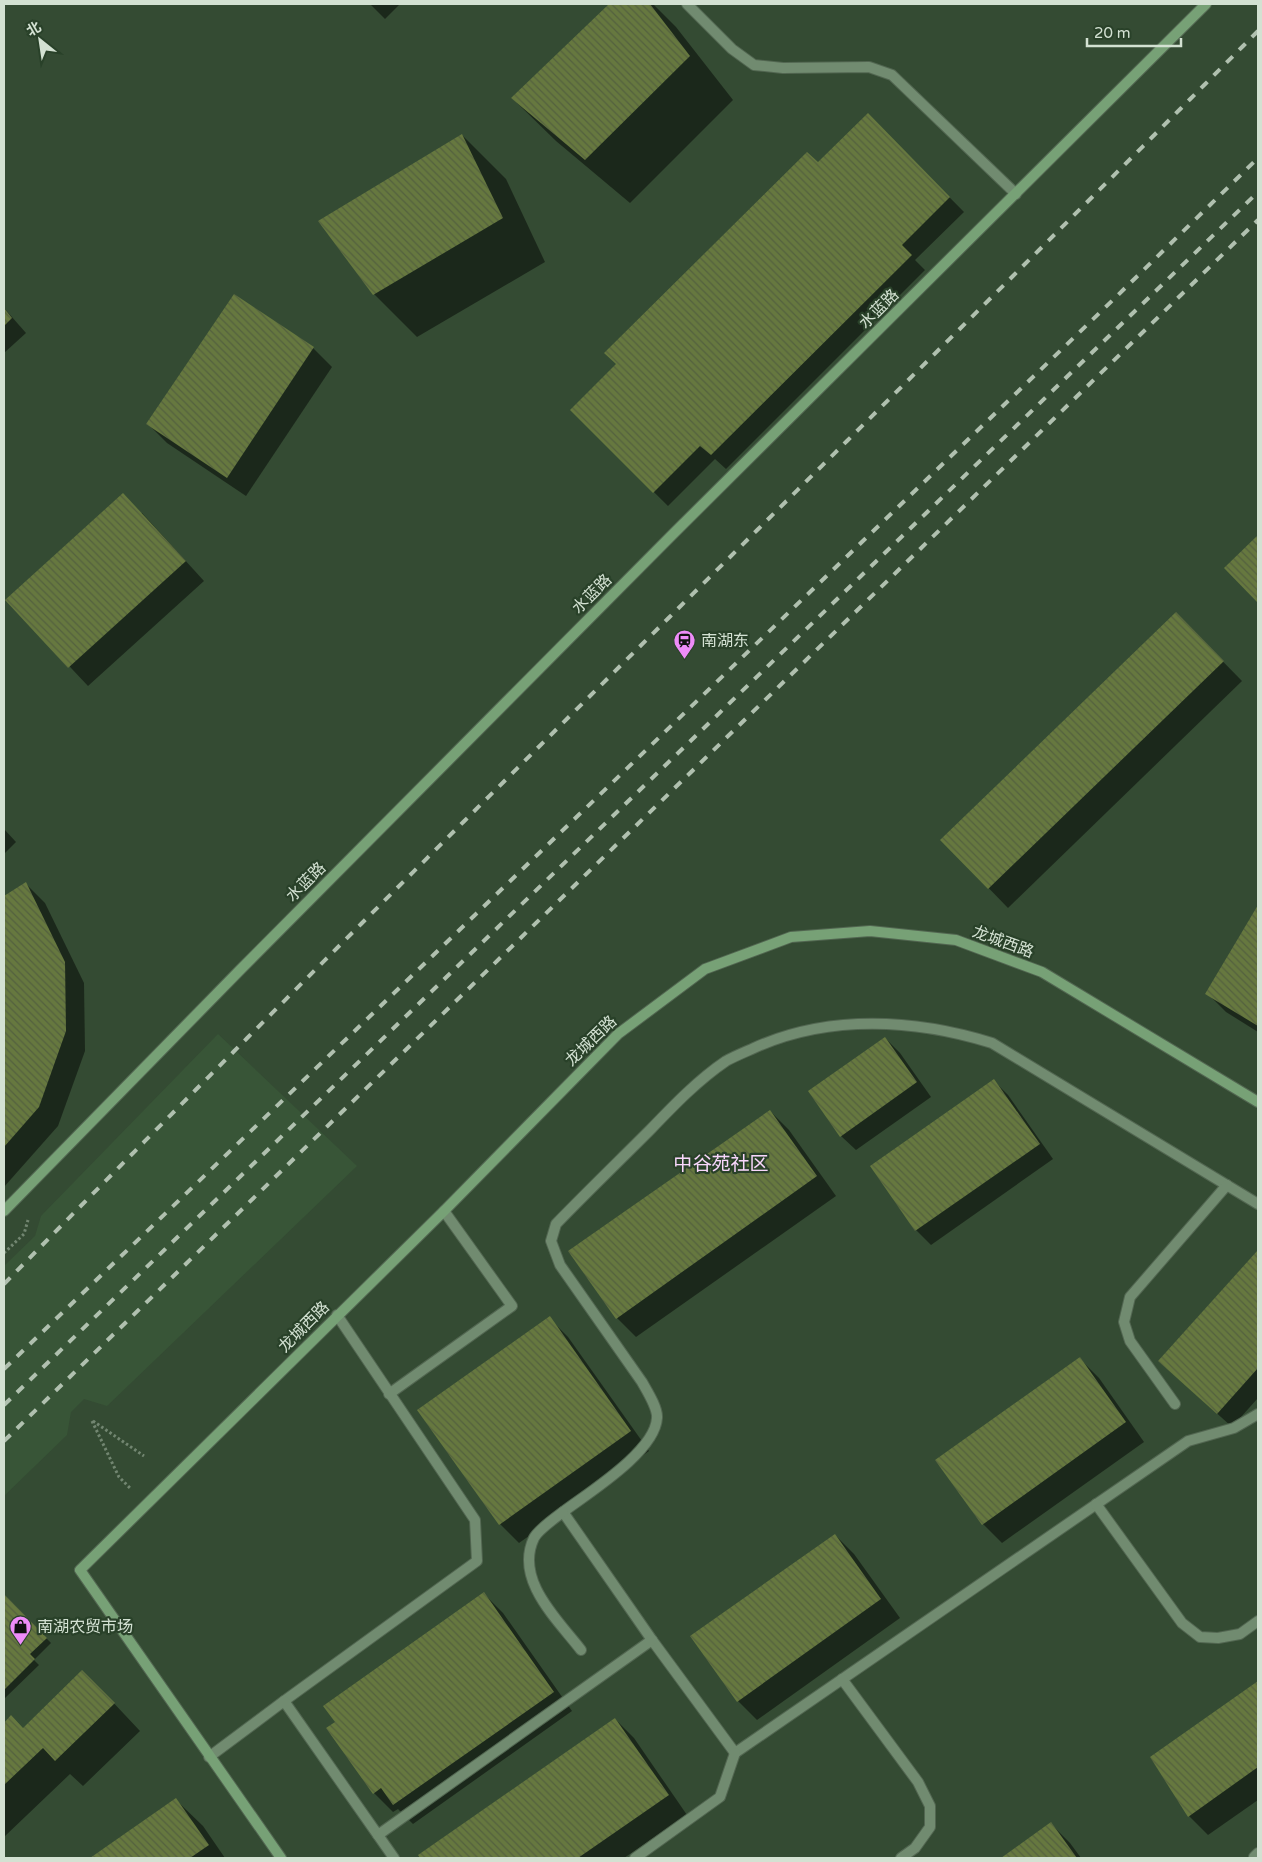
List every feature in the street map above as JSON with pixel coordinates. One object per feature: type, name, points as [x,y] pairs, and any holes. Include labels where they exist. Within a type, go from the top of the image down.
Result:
[{"type":"street","points":[[687,4],[732,49],[754,65],[783,68],[869,67],[892,74],[1016,194]]},
{"type":"street","name":"水蓝路","points":[[4,1211],[652,555],[1206,4]]},
{"type":"street","name":"龙城西路","points":[[209,1757],[80,1570],[444,1211],[618,1034],[705,969],[792,937],[870,931],[956,940],[1042,972],[1258,1102]]},
{"type":"street","points":[[581,1650],[543,1601],[532,1581],[528,1558],[534,1536],[562,1512],[630,1461],[652,1435],[658,1416],[642,1382],[560,1265],[550,1241],[556,1224],[696,1084],[728,1060],[798,1031],[837,1025],[877,1023],[959,1033],[992,1043],[1258,1204]]},
{"type":"street","points":[[1175,1404],[1130,1341],[1124,1322],[1130,1297],[1227,1185]]},
{"type":"street","points":[[389,1394],[512,1306],[444,1211]]},
{"type":"street","points":[[281,1858],[209,1757],[477,1561],[475,1520],[337,1315]]},
{"type":"street","points":[[635,1858],[720,1797],[735,1753],[1188,1441],[1234,1428],[1258,1414]]},
{"type":"street","points":[[1096,1504],[1182,1623],[1200,1636],[1218,1638],[1240,1634],[1258,1621]]},
{"type":"street","points":[[562,1512],[652,1640],[735,1753]]},
{"type":"street","points":[[378,1835],[652,1640]]},
{"type":"street","points":[[842,1679],[918,1782],[930,1806],[930,1827],[915,1848],[901,1858]]},
{"type":"street","points":[[284,1701],[394,1858]]},
{"type":"street","points":[[1254,1858],[1258,1853]]},
{"type":"path","points":[[4,1253],[24,1234],[28,1220]]},
{"type":"path","points":[[119,1478],[92,1421],[144,1456]]},
{"type":"shaded area","points":[[218,1034],[357,1166],[107,1406],[84,1399],[71,1412],[67,1435],[4,1496],[4,1266],[35,1236],[41,1216]]},
{"type":"building","points":[[609,4],[650,4],[690,56],[585,160],[511,98]]},
{"type":"building","points":[[868,113],[950,197],[902,245],[912,255],[711,455],[700,446],[653,493],[570,410],[616,364],[604,353],[807,152],[818,162]]},
{"type":"building","points":[[462,134],[503,218],[373,295],[318,221]]},
{"type":"building","points":[[234,294],[314,347],[227,478],[146,424]]},
{"type":"building","points":[[4,308],[12,318],[4,326]]},
{"type":"building","points":[[123,493],[186,561],[68,668],[5,600]]},
{"type":"building","points":[[1258,535],[1258,603],[1224,568]]},
{"type":"building","points":[[1176,612],[1224,661],[988,889],[940,840]]},
{"type":"building","points":[[26,882],[65,962],[66,1031],[39,1107],[4,1147],[4,896]]},
{"type":"building","points":[[1258,905],[1258,1026],[1205,994]]},
{"type":"building","points":[[885,1037],[917,1082],[840,1137],[808,1091]]},
{"type":"building","points":[[994,1079],[1040,1144],[915,1231],[870,1166]]},
{"type":"building","points":[[770,1110],[817,1176],[616,1319],[568,1251]]},
{"type":"building","points":[[1258,1250],[1258,1368],[1217,1414],[1158,1361]]},
{"type":"building","points":[[550,1316],[631,1431],[499,1525],[417,1410]]},
{"type":"building","points":[[1080,1357],[1126,1422],[982,1525],[935,1460]]},
{"type":"building","points":[[835,1534],[881,1599],[737,1702],[690,1636]]},
{"type":"building","points":[[484,1592],[554,1692],[393,1805],[381,1788],[373,1794],[326,1728],[335,1722],[323,1706]]},
{"type":"building","name":"南湖农贸市场","points":[[4,1594],[47,1638],[30,1654],[35,1659],[4,1690]]},
{"type":"building","points":[[82,1670],[115,1703],[55,1761],[43,1748],[4,1785],[4,1723],[11,1715],[23,1728]]},
{"type":"building","points":[[1258,1681],[1258,1767],[1188,1817],[1150,1757]]},
{"type":"building","points":[[615,1718],[669,1795],[578,1858],[420,1858],[418,1855]]},
{"type":"building","points":[[176,1798],[209,1845],[190,1858],[90,1858]]},
{"type":"building","points":[[1051,1822],[1077,1858],[1001,1858]]},
{"type":"railway","points":[[4,1284],[316,969],[1258,31]]},
{"type":"railway","points":[[4,1369],[1258,158]]},
{"type":"railway","points":[[4,1405],[1258,192]]},
{"type":"railway","points":[[4,1441],[1258,220]]},
{"type":"place","name":"南湖东","points":[[685,660]]},
{"type":"place","name":"南湖农贸市场","points":[[21,1646]]},
{"type":"district","name":"中谷苑社区","points":[[721,1164]]}]
